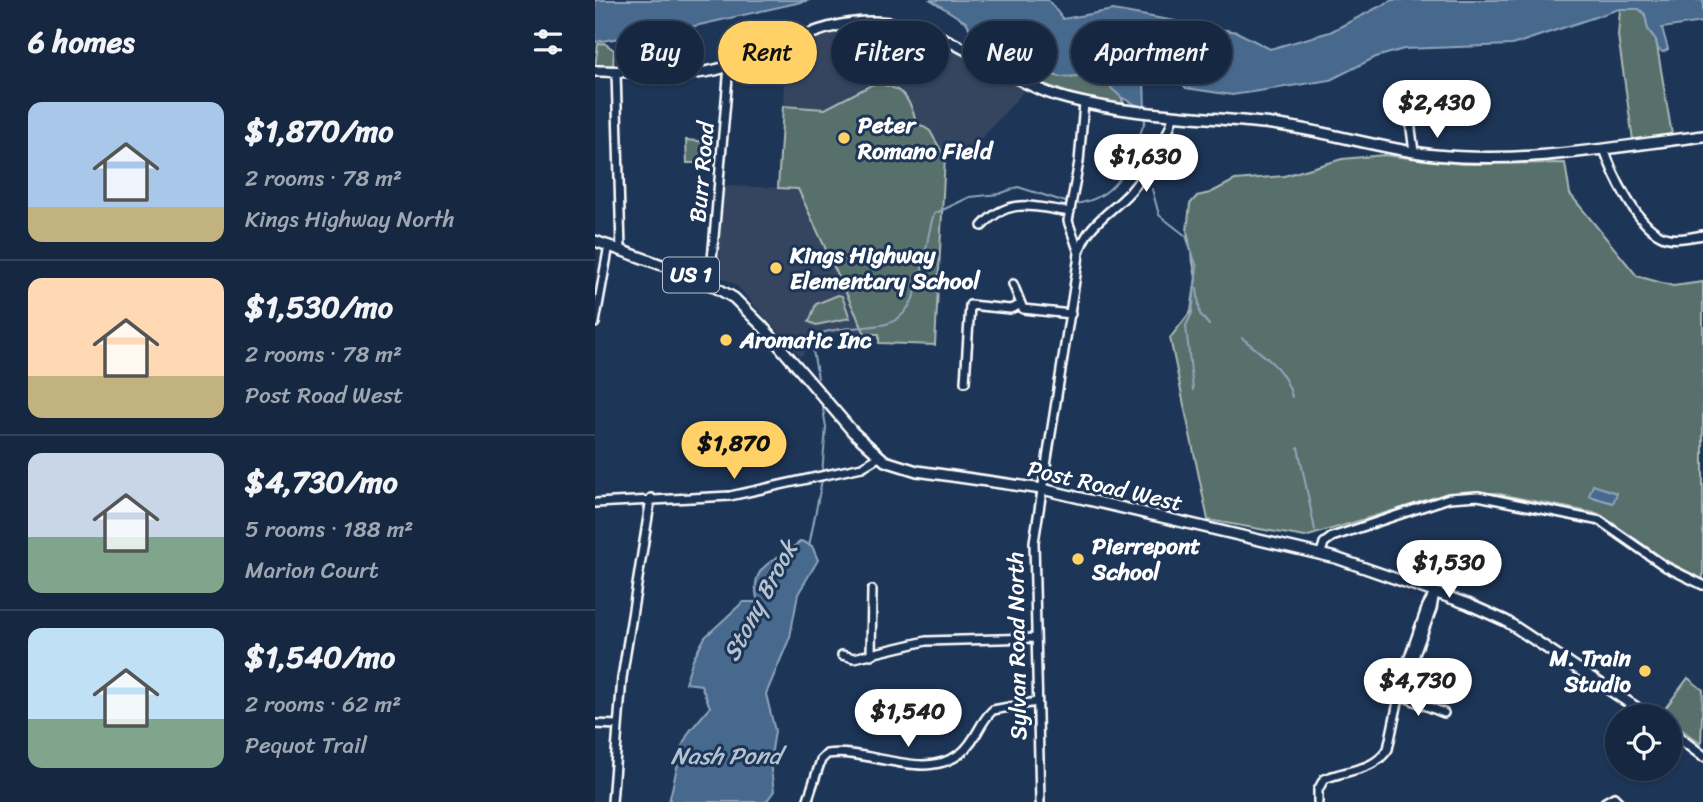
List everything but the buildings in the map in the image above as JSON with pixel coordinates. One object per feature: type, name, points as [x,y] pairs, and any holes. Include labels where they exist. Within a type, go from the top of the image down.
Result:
[{"type":"main road","points":[[817,30],[856,22],[893,23],[935,33],[1032,86],[1084,103],[1144,114],[1287,126],[1414,152],[1509,158],[1703,136]]},
{"type":"main road","points":[[595,71],[616,71]]},
{"type":"main road","name":"Post Road West","points":[[595,241],[710,283],[753,316],[853,432],[879,457],[917,471],[1042,489],[1321,553],[1435,592],[1506,621],[1631,704]]},
{"type":"main road","points":[[1682,740],[1703,756]]},
{"type":"street","points":[[616,84],[621,250]]},
{"type":"street","name":"Burr Road","points":[[710,283],[727,84]]},
{"type":"street","points":[[1079,253],[1069,225],[1079,162],[1084,103]]},
{"type":"street","points":[[1079,253],[1087,231],[1135,186],[1160,148],[1173,117]]},
{"type":"street","points":[[1410,121],[1414,152]]},
{"type":"street","points":[[1604,149],[1612,171],[1627,197],[1654,230],[1662,236],[1677,238],[1703,235]]},
{"type":"street","points":[[982,226],[1000,209],[1011,206],[1070,209]]},
{"type":"street","points":[[1070,209],[1075,232],[1087,231]]},
{"type":"street","points":[[595,323],[609,245]]},
{"type":"street","name":"Sylvan Road North","points":[[1040,802],[1034,542],[1079,253]]},
{"type":"street","points":[[1013,284],[1020,305],[1031,311],[1071,314]]},
{"type":"street","points":[[965,382],[970,305],[1010,309],[1020,305]]},
{"type":"street","points":[[595,503],[730,496],[867,466],[879,457]]},
{"type":"street","points":[[1321,553],[1324,543],[1332,537],[1453,497],[1475,495],[1600,521],[1667,567],[1703,585]]},
{"type":"street","points":[[612,802],[618,725],[651,498]]},
{"type":"street","points":[[871,654],[872,590]]},
{"type":"street","points":[[1318,802],[1318,790],[1324,779],[1368,767],[1382,758],[1394,736],[1404,684],[1435,602],[1435,592]]},
{"type":"street","points":[[842,654],[854,659],[926,641],[1035,638]]},
{"type":"street","points":[[1402,696],[1444,713]]},
{"type":"street","points":[[807,802],[821,760],[827,754],[873,755],[918,764],[944,762],[968,746],[993,710],[1036,702]]},
{"type":"street","points":[[595,724],[618,725]]},
{"type":"street","points":[[1605,802],[1614,797],[1619,802]]},
{"type":"shaded area","points":[[831,33],[831,84],[886,84],[867,85],[825,109],[783,106],[784,84],[817,84],[817,37]]},
{"type":"shaded area","points":[[949,48],[963,56],[963,84],[1014,84],[1025,90],[967,155],[945,157],[930,131],[916,123],[907,97],[886,84],[949,84]]},
{"type":"shaded area","name":"Kings Highway Elementary School","points":[[723,186],[798,188],[865,334],[817,333],[801,357],[736,285],[718,275]]},
{"type":"green space","points":[[1620,9],[1639,9],[1645,14],[1648,29],[1656,40],[1672,135],[1633,140],[1618,36]]},
{"type":"green space","points":[[604,43],[614,50],[613,67],[595,67],[598,44]]},
{"type":"green space","points":[[1057,76],[1071,77],[1071,84],[1114,84],[1124,107],[1089,99],[1045,84],[1057,84]]},
{"type":"green space","points":[[873,84],[891,87],[907,99],[916,122],[930,131],[945,157],[935,345],[879,343],[879,334],[865,334],[798,189],[778,188],[783,106],[825,109]]},
{"type":"green space","points":[[686,140],[707,142],[703,163],[687,163]]},
{"type":"green space","points":[[1384,155],[1461,164],[1565,163],[1570,194],[1637,276],[1673,286],[1703,282],[1703,580],[1667,561],[1599,514],[1494,493],[1451,493],[1305,537],[1208,520],[1170,338],[1191,311],[1196,278],[1187,231],[1190,204],[1197,196],[1210,193],[1235,180],[1284,176],[1342,159]]},
{"type":"green space","points":[[838,295],[842,296],[850,318],[816,325],[809,322],[816,304]]},
{"type":"green space","points":[[1688,678],[1703,690],[1701,744],[1682,730],[1682,704],[1668,704]]},
{"type":"water","points":[[595,0],[810,0],[704,24],[704,21],[616,21],[616,39],[595,42]]},
{"type":"water","points":[[931,0],[1048,0],[1063,19],[1113,10],[1175,21],[1071,21],[1071,76],[1061,77],[1057,76],[1057,21],[964,21]]},
{"type":"water","points":[[1392,0],[1703,0],[1703,22],[1662,28],[1668,49],[1663,52],[1658,49],[1656,40],[1648,29],[1645,14],[1639,9],[1619,9],[1512,45],[1404,49],[1376,57],[1330,80],[1232,95],[1186,88],[1183,84],[1232,84],[1232,31],[1270,49],[1330,32]]},
{"type":"water","points":[[1107,84],[1144,84],[1145,109],[1122,98]]},
{"type":"water","points":[[1593,485],[1617,493],[1613,503],[1589,496]]},
{"type":"water","name":"Nash Pond","points":[[801,541],[812,546],[818,560],[798,594],[790,637],[766,694],[775,731],[770,763],[774,791],[766,802],[669,802],[682,746],[689,732],[710,707],[701,685],[685,683],[693,659],[705,637],[743,602],[758,602],[756,589],[760,571]]},
{"type":"waterway","name":"Stony Brook","points":[[1074,204],[1090,201],[1113,186],[1128,163],[1145,121],[1144,115]]},
{"type":"waterway","name":"Stony Brook","points":[[818,378],[813,351],[817,335],[834,330],[886,324],[899,318],[908,307],[921,276],[934,214],[970,197],[999,194],[1018,187],[1069,203]]},
{"type":"waterway","points":[[1152,189],[1159,215],[1186,236],[1197,267],[1192,313],[1186,326],[1193,390]]},
{"type":"waterway","points":[[1197,288],[1200,314],[1209,325]]},
{"type":"waterway","points":[[1242,338],[1279,370],[1292,397]]},
{"type":"waterway","name":"Stony Brook","points":[[822,474],[826,427],[823,409]]},
{"type":"waterway","points":[[1298,447],[1315,530]]},
{"type":"waterway","name":"Stony Brook","points":[[809,546],[822,480]]},
{"type":"place","name":"Peter Romano Field","points":[[844,138]]},
{"type":"place","name":"Kings Highway Elementary School","points":[[776,268]]},
{"type":"place","name":"Aromatic Inc","points":[[726,340]]},
{"type":"place","name":"Pierrepont School","points":[[1078,559]]},
{"type":"place","name":"M. Train Studio","points":[[1645,671]]}]
